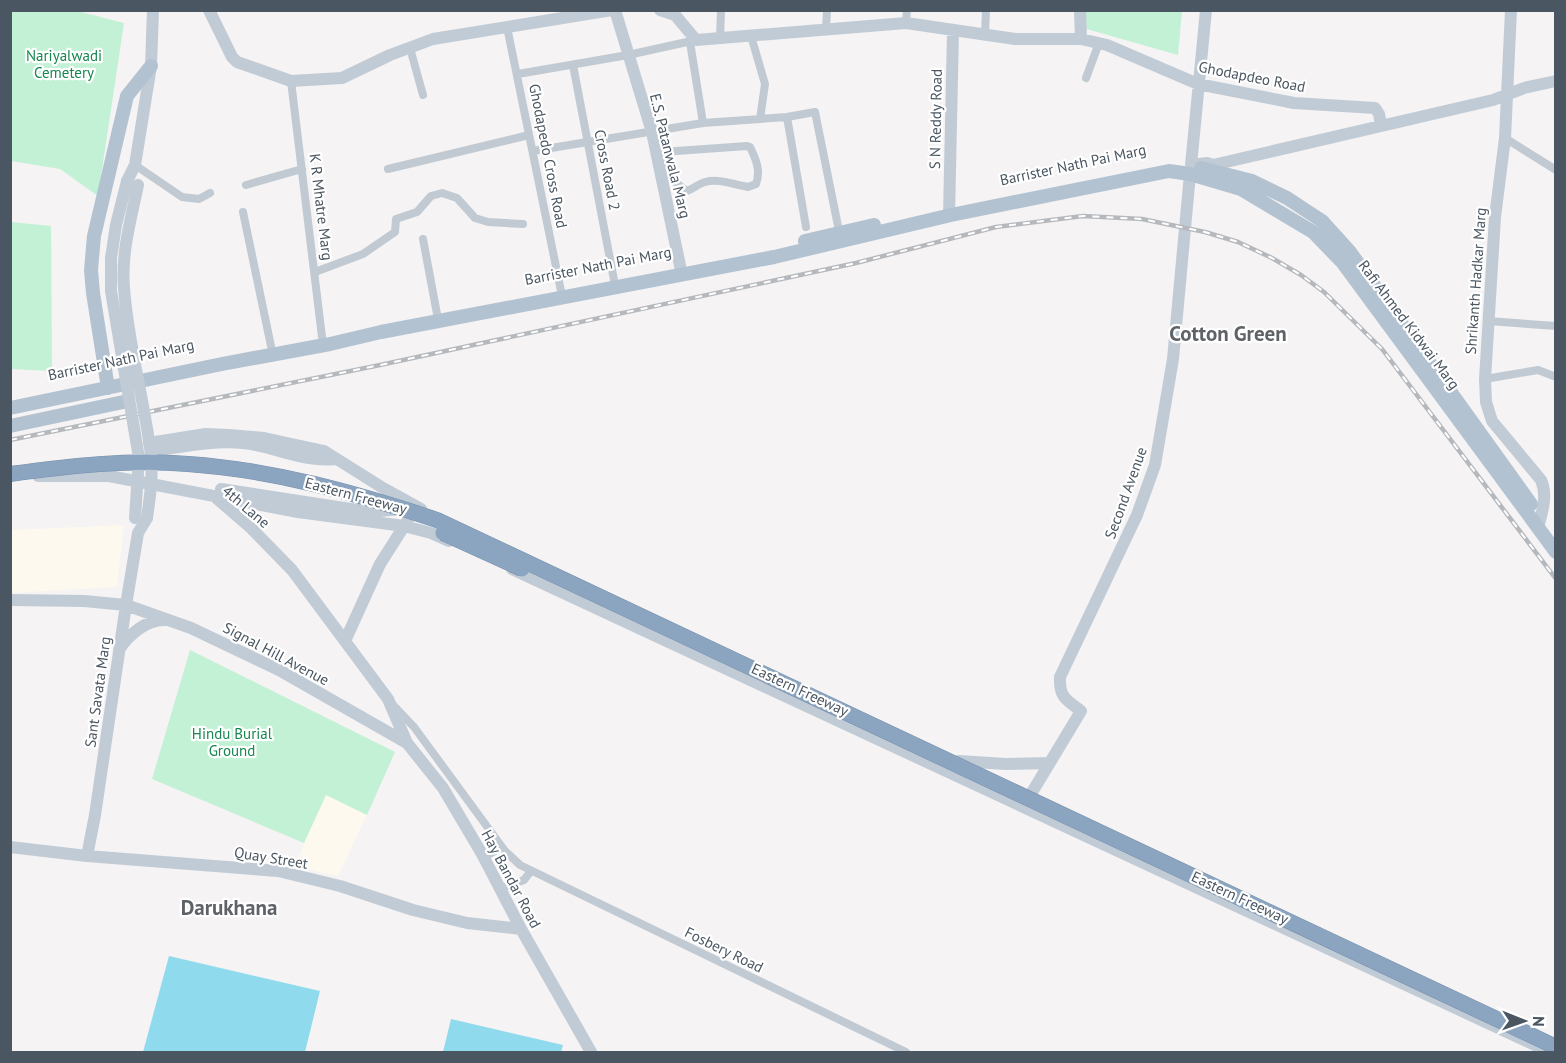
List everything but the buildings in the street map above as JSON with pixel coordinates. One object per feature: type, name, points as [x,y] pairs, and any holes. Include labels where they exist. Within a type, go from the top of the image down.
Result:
[{"type":"highway","name":"Eastern Freeway","points":[[10,473],[83,465],[187,464],[288,478],[345,491],[437,520],[1556,1046]]},
{"type":"highway","name":"Eastern Freeway","points":[[10,482],[135,471],[226,477],[251,480],[342,500],[435,529],[758,678],[1551,1053]]},
{"type":"main road","points":[[107,384],[91,270],[94,236],[127,96],[151,66]]},
{"type":"main road","name":"Barrister Nath Pai Marg","points":[[10,400],[392,330],[681,271],[772,249],[840,238],[1161,164],[1176,163],[1191,169]]},
{"type":"main road","name":"Rafi Ahmed Kidwai Marg","points":[[1191,169],[1252,181],[1287,198],[1322,221],[1350,252],[1540,523],[1556,552]]},
{"type":"main road","name":"Barrister Nath Pai Marg","points":[[10,408],[271,346],[561,291],[581,291],[614,280],[681,271]]},
{"type":"main road","points":[[10,426],[128,401]]},
{"type":"main road","name":"Rafi Ahmed Kidwai Marg","points":[[1540,523],[1556,537]]},
{"type":"street","name":"Sant Savata Marg","points":[[87,856],[138,533],[151,492],[149,447],[133,355],[124,288],[124,262],[132,183],[151,66],[153,10]]},
{"type":"street","points":[[209,10],[232,57],[237,62],[291,81],[342,78],[390,55],[433,39],[613,10]]},
{"type":"street","name":"E.S. Patanwala Marg","points":[[613,10],[660,152],[681,271]]},
{"type":"street","points":[[660,10],[675,15],[693,41],[703,123]]},
{"type":"street","points":[[720,39],[722,10]]},
{"type":"street","points":[[826,29],[827,10]]},
{"type":"street","points":[[985,34],[986,10]]},
{"type":"street","points":[[1080,10],[1081,39]]},
{"type":"street","points":[[1206,10],[1191,169],[1207,163],[1210,158],[1381,123],[1556,75]]},
{"type":"street","name":"Shrikanth Hadkar Marg","points":[[1510,10],[1505,138],[1495,217],[1488,321],[1486,402],[1492,421],[1541,480],[1545,496],[1540,523]]},
{"type":"street","name":"Ghodapdeo Road","points":[[693,41],[826,29],[906,17],[953,31],[1015,39],[1081,39],[1099,43],[1198,84],[1294,103],[1371,107],[1378,111],[1381,123]]},
{"type":"street","name":"Ghodapedo Cross Road","points":[[507,27],[561,291]]},
{"type":"street","name":"S N Reddy Road","points":[[949,212],[953,31]]},
{"type":"street","points":[[752,36],[765,84],[760,119]]},
{"type":"street","points":[[518,75],[693,41]]},
{"type":"street","points":[[1086,78],[1099,43]]},
{"type":"street","points":[[410,48],[423,95]]},
{"type":"street","name":"Cross Road 2","points":[[573,65],[614,280]]},
{"type":"street","name":"K R Mhatre Marg","points":[[291,81],[322,336]]},
{"type":"street","points":[[1506,90],[1556,81]]},
{"type":"street","points":[[533,151],[703,123],[787,117],[815,112],[840,238]]},
{"type":"street","points":[[787,117],[806,227]]},
{"type":"street","points":[[388,169],[529,135]]},
{"type":"street","points":[[1505,138],[1556,170]]},
{"type":"street","points":[[747,146],[750,147],[756,159],[759,177],[756,184],[748,188],[729,182],[711,181],[687,191],[671,180],[660,152],[747,146]]},
{"type":"street","points":[[135,165],[182,197],[199,199],[210,193]]},
{"type":"street","points":[[246,185],[302,169]]},
{"type":"street","name":"Second Avenue","points":[[1031,794],[1081,711],[1065,700],[1059,690],[1059,677],[1137,515],[1155,465],[1173,359],[1191,169]]},
{"type":"street","name":"Sant Savata Marg","points":[[132,183],[113,247],[111,291],[139,458],[138,497],[141,518]]},
{"type":"street","points":[[315,272],[363,254],[395,232],[396,219],[417,212],[431,196],[442,194],[457,198],[475,218],[488,222],[524,224]]},
{"type":"street","points":[[243,212],[271,346]]},
{"type":"street","points":[[423,239],[437,314]]},
{"type":"street","points":[[1488,321],[1556,326]]},
{"type":"street","points":[[1485,379],[1538,370],[1556,377]]},
{"type":"street","points":[[149,447],[206,434],[264,438],[324,451],[416,507],[440,515],[1031,794],[1556,1046]]},
{"type":"street","points":[[10,473],[38,468],[107,467],[298,512],[404,526],[431,533],[526,575],[1551,1053]]},
{"type":"street","name":"4th Lane","points":[[10,482],[40,476],[109,476],[211,492],[251,528],[292,570],[388,699],[414,727],[502,847],[520,865],[531,871]]},
{"type":"street","points":[[211,492],[370,512],[416,507]]},
{"type":"street","points":[[345,641],[380,564],[416,507]]},
{"type":"street","name":"Signal Hill Avenue","points":[[10,600],[84,601],[126,605],[169,620],[228,644],[279,670],[407,743]]},
{"type":"street","points":[[119,649],[128,637],[144,626],[156,620],[169,620]]},
{"type":"street","name":"4th Lane","points":[[388,699],[407,743]]},
{"type":"street","name":"Hay Bandar Road","points":[[407,743],[443,788],[484,857],[521,930],[591,1053]]},
{"type":"street","points":[[959,761],[1006,764],[1049,763]]},
{"type":"street","points":[[951,774],[959,761]]},
{"type":"street","name":"Quay Street","points":[[10,847],[87,856],[278,871],[340,886],[423,913],[467,923],[521,930]]},
{"type":"street","points":[[484,857],[502,847]]},
{"type":"street","points":[[500,889],[524,880],[531,871]]},
{"type":"street","name":"Fosbery Road","points":[[531,871],[906,1053]]},
{"type":"shaded area","points":[[124,525],[117,587],[11,593],[11,530]]},
{"type":"shaded area","points":[[326,795],[367,815],[338,876],[296,867],[304,843]]},
{"type":"green space","name":"Nariyalwadi Cemetery","points":[[10,11],[77,11],[124,23],[98,196],[60,169],[11,161]]},
{"type":"green space","points":[[1081,11],[1182,11],[1178,55],[1083,28]]},
{"type":"green space","points":[[11,222],[51,226],[52,371],[11,369]]},
{"type":"green space","name":"Hindu Burial Ground","points":[[190,650],[395,752],[367,815],[326,795],[304,843],[152,779]]},
{"type":"water","points":[[169,956],[320,991],[305,1052],[143,1052]]},
{"type":"water","points":[[451,1019],[563,1045],[561,1052],[443,1052]]},
{"type":"railway","points":[[10,440],[380,365],[856,263],[996,227],[1083,216],[1142,219],[1205,232],[1238,242],[1272,258],[1324,292],[1382,349],[1556,579]]},
{"type":"district","name":"Cotton Green","points":[[1228,334]]},
{"type":"district","name":"Darukhana","points":[[229,908]]}]
